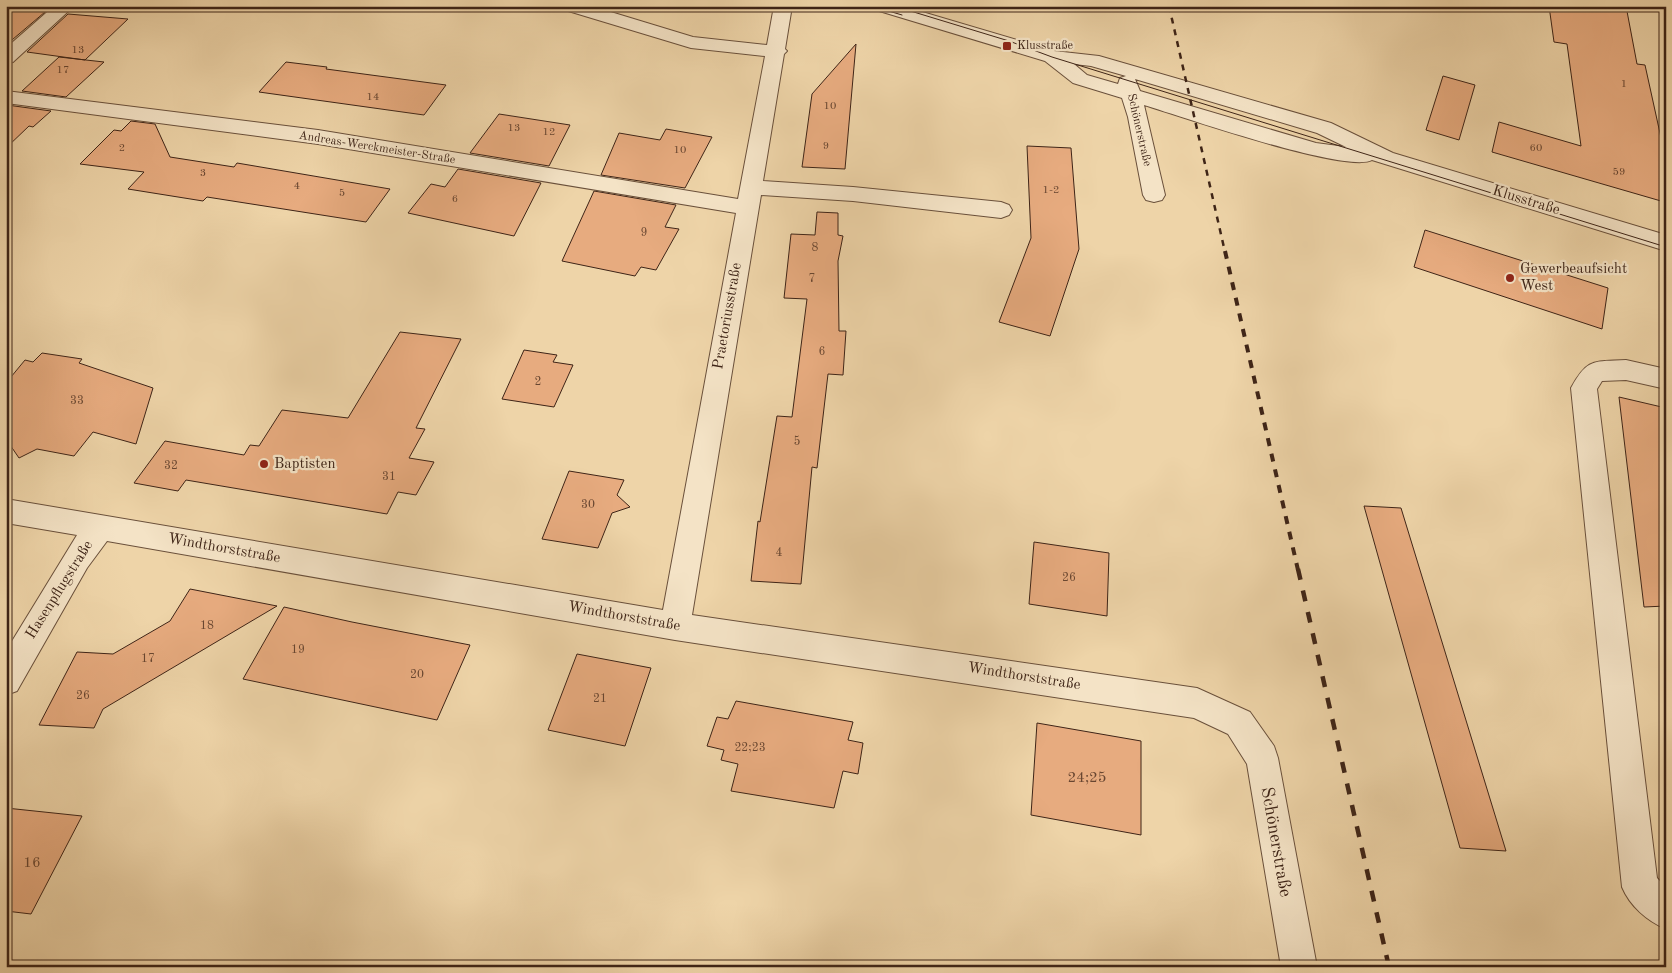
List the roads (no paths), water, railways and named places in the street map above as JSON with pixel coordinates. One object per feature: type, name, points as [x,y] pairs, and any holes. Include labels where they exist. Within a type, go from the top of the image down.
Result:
[{"type":"street","points":[[6,58],[65,6]]},
{"type":"street","points":[[571,6],[691,42],[751,50],[776,51]]},
{"type":"street","name":"Praetoriusstraße","points":[[675,626],[783,6]]},
{"type":"street","name":"Klusstraße","points":[[882,6],[1052,57],[1092,60],[1324,128],[1386,158],[1666,243]]},
{"type":"street","name":"Klusstraße","points":[[1052,57],[1080,79],[1132,96],[1315,150],[1386,158]]},
{"type":"street","name":"Schönerstraße","points":[[1118,68],[1127,80],[1138,117],[1154,195]]},
{"type":"street","name":"Andreas-Werckmeister-Straße","points":[[6,97],[318,137],[717,204],[749,197],[853,194],[1001,210]]},
{"type":"street","points":[[1666,379],[1626,370],[1595,372],[1584,388],[1640,887],[1666,911]]},
{"type":"street","name":"Windthorststraße","points":[[6,511],[675,626],[1197,703],[1239,723]]},
{"type":"street","name":"Hasenpflugstraße","points":[[6,680],[77,559],[100,527]]},
{"type":"street","name":"Schönerstraße","points":[[1239,723],[1262,758],[1299,967]]},
{"type":"tram line","points":[[872,6],[902,15]]},
{"type":"tram line","points":[[894,6],[1009,41],[1052,57],[1666,247]]},
{"type":"railway","points":[[1169,6],[1225,252]]},
{"type":"railway","points":[[1225,251],[1298,570]]},
{"type":"railway","points":[[1298,569],[1389,967]]},
{"type":"place","name":"Klusstraße","points":[[1007,46]]},
{"type":"place","name":"Gewerbeaufsicht West","points":[[1510,278]]},
{"type":"place","name":"Baptisten","points":[[264,464]]}]
